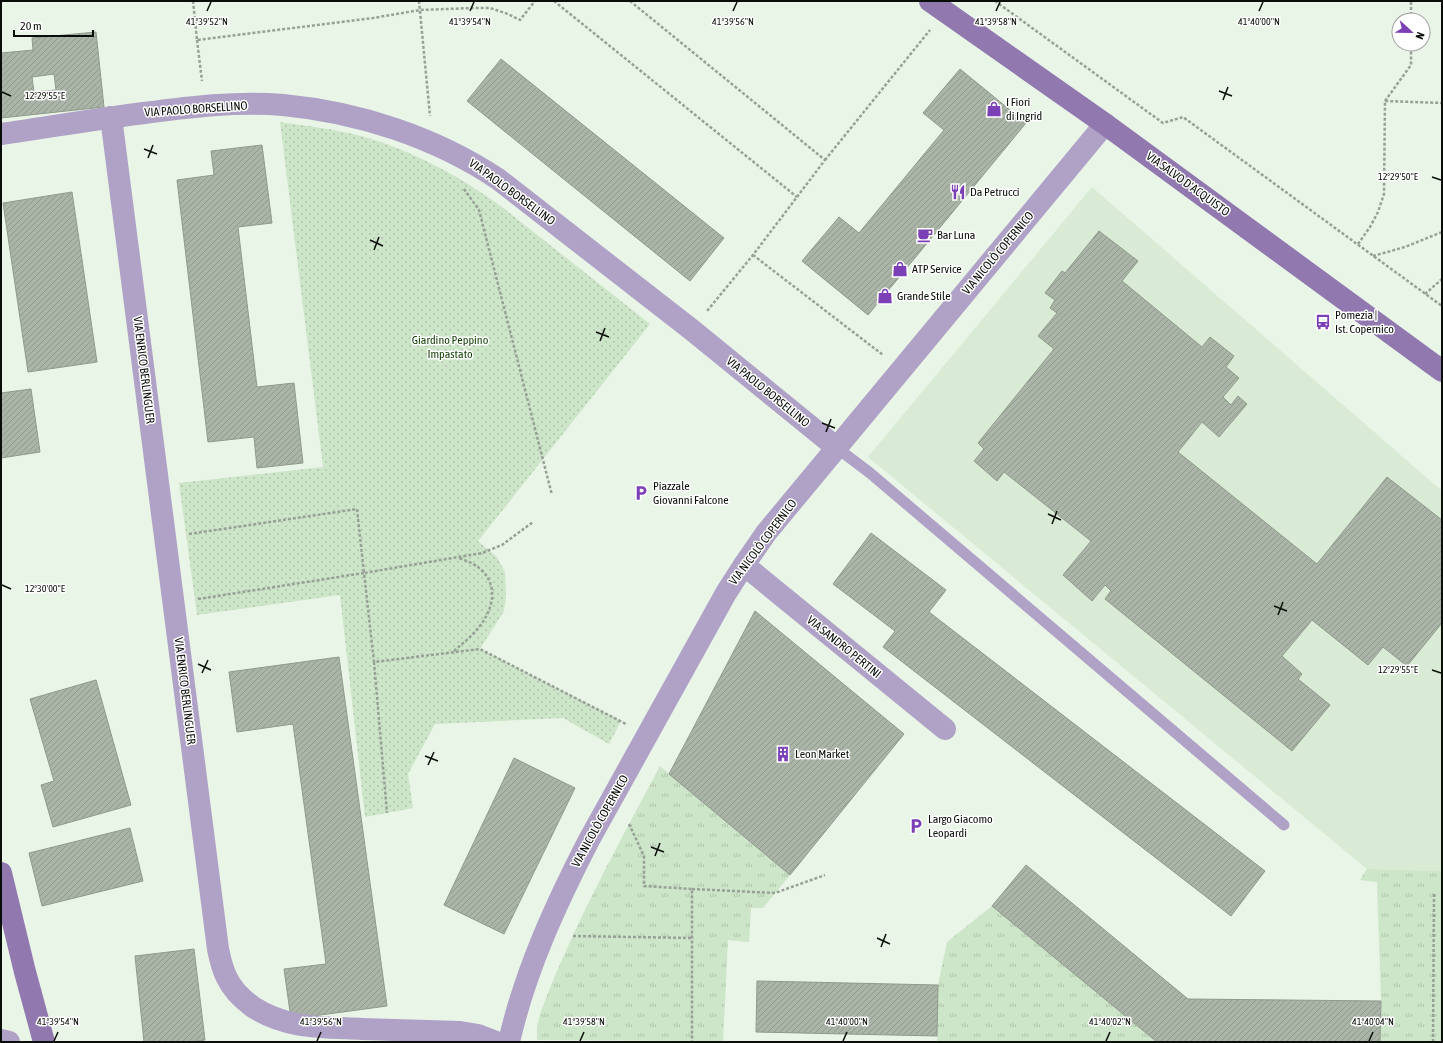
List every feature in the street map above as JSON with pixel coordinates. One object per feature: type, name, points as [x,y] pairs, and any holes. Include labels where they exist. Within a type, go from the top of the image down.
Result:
[{"type":"street","name":"VIA SALVO D'ACQUISTO","points":[[938,6],[1105,124],[1442,371]]},
{"type":"street","name":"VIA PAOLO BORSELLINO","points":[[1,134],[111,117],[206,106],[257,104],[308,108],[360,119],[432,144],[464,158],[498,179],[692,330],[837,448]]},
{"type":"street","name":"VIA ENRICO BERLINGUER","points":[[111,117],[221,964],[227,978],[243,1000],[263,1013],[284,1022],[310,1027],[460,1032],[478,1035],[496,1042]]},
{"type":"street","name":"VIA NICOLÒ COPERNICO","points":[[509,1042],[519,1004],[544,935],[589,840],[726,593],[744,565],[766,533],[1105,124]]},
{"type":"street","name":"VIA SANDRO PERTINI","points":[[744,565],[945,729]]},
{"type":"street","points":[[1,873],[44,1042]]},
{"type":"street","points":[[1,1040],[9,1042]]},
{"type":"lane","points":[[837,448],[876,478],[1284,825]]},
{"type":"path","points":[[193,1],[206,106]]},
{"type":"path","points":[[419,1],[432,144]]},
{"type":"path","points":[[197,40],[373,18],[420,10],[490,8],[520,20],[535,1]]},
{"type":"path","points":[[554,1],[797,197]]},
{"type":"path","points":[[630,1],[825,160]]},
{"type":"path","points":[[995,1],[1163,123],[1183,117],[1442,306]]},
{"type":"path","points":[[1411,1],[1411,12]]},
{"type":"path","points":[[692,330],[753,255],[938,6]]},
{"type":"path","points":[[1358,245],[1370,228],[1378,212],[1384,194],[1384,101],[1411,65],[1411,52]]},
{"type":"path","points":[[1384,101],[1442,103]]},
{"type":"path","points":[[462,186],[479,210],[552,495]]},
{"type":"path","points":[[1373,256],[1405,247],[1442,232]]},
{"type":"path","points":[[753,255],[902,369]]},
{"type":"path","points":[[1426,294],[1442,279]]},
{"type":"path","points":[[165,537],[357,509],[374,662],[387,813]]},
{"type":"path","points":[[173,603],[482,553],[502,545],[533,522]]},
{"type":"path","points":[[453,652],[480,626],[489,610],[492,600],[490,583],[485,572],[468,560],[458,558]]},
{"type":"path","points":[[374,662],[480,649],[648,735]]},
{"type":"path","points":[[629,824],[644,856],[644,886],[775,893],[825,875]]},
{"type":"path","points":[[692,889],[692,1041]]},
{"type":"path","points":[[1433,1042],[1434,894]]},
{"type":"path","points":[[573,936],[691,938]]},
{"type":"shaded area","points":[[1092,187],[1442,491],[1442,871],[1367,869],[868,457]]},
{"type":"green space","name":"Giardino Peppino Impastato","points":[[280,122],[361,136],[417,156],[434,165],[469,185],[502,207],[650,324],[478,541],[497,557],[505,572],[506,597],[504,611],[480,649],[621,721],[609,744],[563,718],[435,724],[408,774],[413,808],[365,817],[340,595],[197,615],[179,483],[323,467]]},
{"type":"green space","points":[[660,766],[790,875],[763,908],[751,908],[749,942],[728,940],[723,1041],[537,1040],[537,1027],[540,1014],[566,950],[596,888]]},
{"type":"green space","points":[[1367,869],[1442,871],[1442,1042],[1380,1042],[1381,1001],[1377,882],[1360,880]]},
{"type":"green space","points":[[992,906],[1157,1042],[937,1042],[938,985],[947,942]]},
{"type":"building","points":[[96,32],[104,107],[1,118],[1,53],[33,50],[32,38]],"holes":[[[54,74],[56,90],[34,92],[32,77]]]},
{"type":"building","points":[[501,59],[724,238],[690,281],[467,101]]},
{"type":"building","points":[[960,69],[1026,123],[868,315],[802,261],[839,217],[859,233],[944,130],[923,113]]},
{"type":"building","points":[[262,145],[272,223],[238,227],[257,387],[294,383],[303,463],[257,468],[254,437],[208,442],[177,180],[214,175],[211,151]]},
{"type":"building","points":[[72,192],[97,362],[28,372],[3,203]]},
{"type":"building","points":[[1099,231],[1138,261],[1122,281],[1202,347],[1210,337],[1234,356],[1226,367],[1239,378],[1223,397],[1231,405],[1238,396],[1247,404],[1219,437],[1202,422],[1178,452],[1317,564],[1387,477],[1442,520],[1442,623],[1407,666],[1383,647],[1368,665],[1312,620],[1282,656],[1302,674],[1298,679],[1330,705],[1292,751],[1105,599],[1111,591],[1105,585],[1092,601],[1063,575],[1091,541],[1004,472],[997,481],[974,461],[984,449],[978,443],[1054,349],[1038,336],[1057,313],[1050,308],[1055,300],[1045,293],[1062,271],[1065,273]]},
{"type":"building","points":[[31,389],[40,452],[1,458],[1,393]]},
{"type":"building","points":[[871,533],[946,590],[929,612],[1265,871],[1231,916],[883,647],[895,631],[833,584]]},
{"type":"building","name":"Leon Market","points":[[755,611],[904,734],[790,875],[669,774]]},
{"type":"building","points":[[339,657],[387,1006],[291,1019],[284,969],[326,964],[293,724],[237,732],[229,672]]},
{"type":"building","points":[[96,680],[131,805],[53,827],[41,785],[54,781],[30,699]]},
{"type":"building","points":[[514,758],[575,788],[504,934],[444,905]]},
{"type":"building","points":[[130,828],[143,881],[42,906],[29,853]]},
{"type":"building","points":[[1026,865],[1188,999],[1381,1001],[1380,1042],[1157,1042],[992,906]]},
{"type":"building","points":[[194,949],[205,1040],[191,1042],[144,1042],[135,956]]},
{"type":"building","points":[[757,981],[938,985],[937,1036],[756,1032]]},
{"type":"place","name":"I Fiori di Ingrid","points":[[994,109]]},
{"type":"place","name":"Da Petrucci","points":[[958,192]]},
{"type":"place","name":"Bar Luna","points":[[925,235]]},
{"type":"place","name":"ATP Service","points":[[900,269]]},
{"type":"place","name":"Grande Stile","points":[[885,296]]},
{"type":"place","name":"Pomezia | Ist. Copernico","points":[[1323,322]]},
{"type":"place","name":"Piazzale Giovanni Falcone","points":[[641,493]]},
{"type":"place","name":"Leon Market","points":[[783,754]]},
{"type":"place","name":"Largo Giacomo Leopardi","points":[[916,826]]}]
